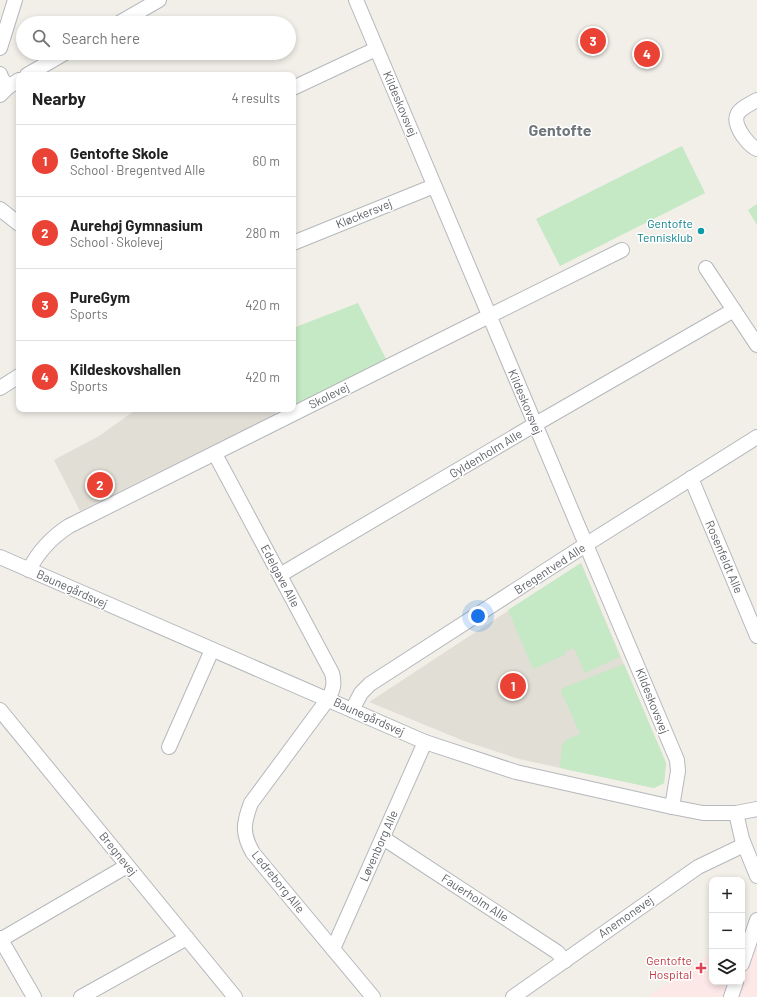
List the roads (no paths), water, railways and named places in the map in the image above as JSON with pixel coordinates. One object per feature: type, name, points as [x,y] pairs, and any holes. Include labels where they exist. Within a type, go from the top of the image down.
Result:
[{"type":"street","points":[[0,48],[15,0]]},
{"type":"street","points":[[130,16],[159,0]]},
{"type":"street","name":"Kildeskovsvej","points":[[356,0],[676,760],[678,771],[672,807]]},
{"type":"street","points":[[296,87],[376,49]]},
{"type":"street","points":[[32,72],[54,60]]},
{"type":"street","points":[[0,74],[2,79],[9,87]]},
{"type":"street","points":[[757,100],[741,109],[737,114],[736,121],[737,127],[750,146],[757,149]]},
{"type":"street","name":"Kløckersvej","points":[[296,242],[434,186]]},
{"type":"street","points":[[0,209],[16,222]]},
{"type":"street","name":"Skolevej","points":[[29,570],[35,558],[47,544],[62,531],[88,516],[622,250]]},
{"type":"street","points":[[706,268],[757,345]]},
{"type":"street","name":"Gyldenholm Alle","points":[[280,575],[534,425],[734,310]]},
{"type":"street","points":[[0,388],[16,378]]},
{"type":"street","name":"Bregentved Alle","points":[[352,710],[362,693],[370,684],[757,437]]},
{"type":"street","name":"Edelgave Alle","points":[[214,454],[332,673],[334,688],[328,699]]},
{"type":"street","name":"Rosenfeldt Alle","points":[[691,478],[757,636]]},
{"type":"street","name":"Baunegårdsvej","points":[[0,557],[425,742],[516,772],[672,807],[703,813],[736,813],[757,809]]},
{"type":"street","points":[[169,747],[212,650]]},
{"type":"street","name":"Ledreborg Alle","points":[[328,699],[251,803],[244,829],[247,842],[253,853],[373,997]]},
{"type":"street","name":"Bregnevej","points":[[0,710],[235,997]]},
{"type":"street","name":"Løvenborg Alle","points":[[333,949],[425,742]]},
{"type":"street","points":[[736,813],[744,846],[757,876]]},
{"type":"street","name":"Fauerholm Alle","points":[[382,838],[557,952],[565,960]]},
{"type":"street","name":"Anemonevej","points":[[513,997],[698,867],[744,846]]},
{"type":"street","points":[[34,997],[0,939],[128,866]]},
{"type":"street","points":[[745,955],[757,920]]},
{"type":"street","points":[[81,997],[187,938]]},
{"type":"street","points":[[731,997],[735,985]]},
{"type":"place","name":"PureGym","points":[[593,41]]},
{"type":"place","name":"Kildeskovshallen","points":[[647,54]]},
{"type":"place","name":"Gentofte Tennisklub","points":[[701,231]]},
{"type":"place","name":"Aurehøj Gymnasium","points":[[100,485]]},
{"type":"place","name":"Gentofte Skole","points":[[513,686]]},
{"type":"place","name":"Gentofte Hospital","points":[[701,968]]},
{"type":"district","name":"Gentofte","points":[[560,130]]}]
